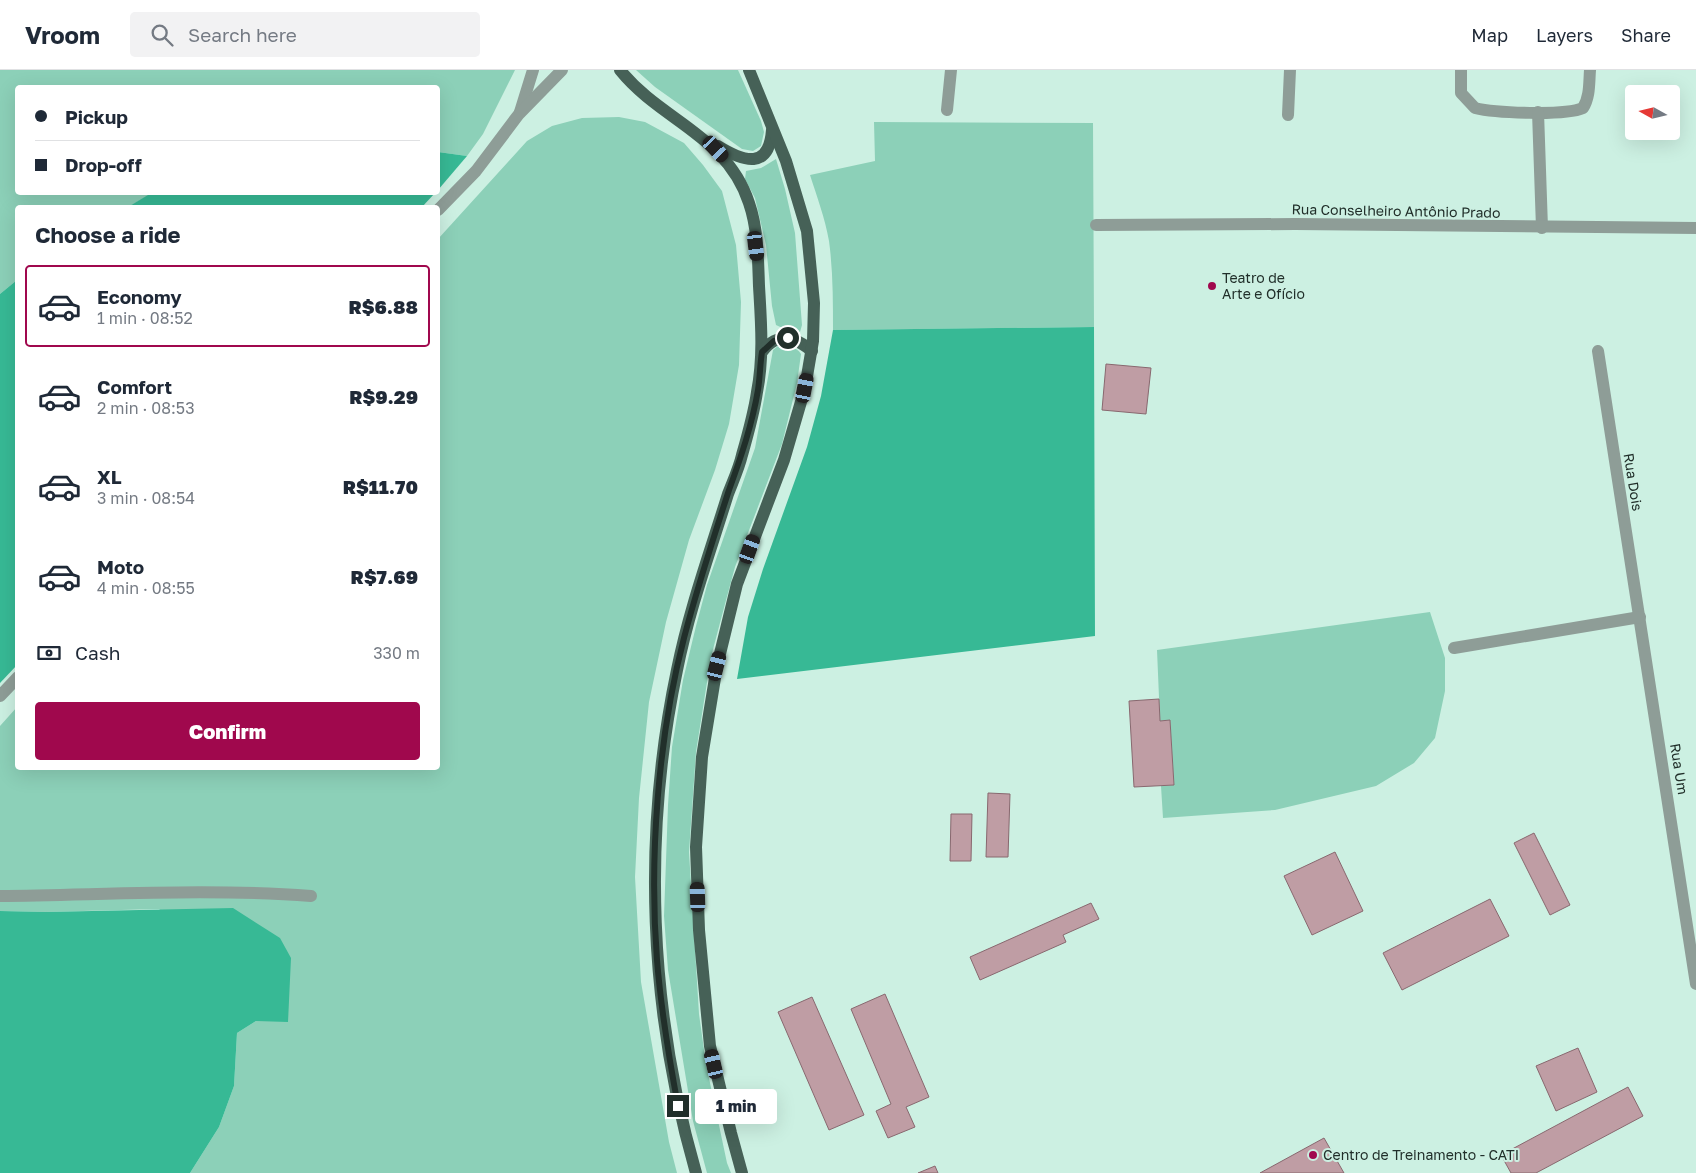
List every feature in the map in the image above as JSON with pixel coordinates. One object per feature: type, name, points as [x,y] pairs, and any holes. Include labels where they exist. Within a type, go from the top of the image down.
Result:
[{"type":"main road","points":[[620,70],[640,91],[716,149],[729,163],[750,204],[758,263],[762,328],[762,352],[758,390],[742,457],[697,591],[684,639],[670,704],[660,779],[654,890],[657,960],[671,1068],[682,1124],[696,1173]]},
{"type":"main road","points":[[742,1173],[730,1133],[710,1046],[700,940],[696,847],[702,757],[717,666],[737,584],[784,460],[805,388],[812,352],[814,303],[807,231],[786,161],[749,70]]},
{"type":"main road","points":[[698,135],[735,156],[751,159],[760,156],[768,150],[773,128]]},
{"type":"main road","points":[[762,352],[774,341],[788,338],[802,343],[812,352]]},
{"type":"street","points":[[519,114],[533,70]]},
{"type":"street","points":[[440,208],[476,171],[519,114],[562,70]]},
{"type":"street","points":[[755,70],[760,98]]},
{"type":"street","points":[[947,110],[951,70]]},
{"type":"street","points":[[1288,115],[1290,70]]},
{"type":"street","points":[[1461,70],[1462,93],[1475,108],[1508,112],[1568,112],[1583,108],[1588,96],[1590,70]]},
{"type":"street","points":[[1538,112],[1542,228]]},
{"type":"street","name":"Rua Conselheiro Antônio Prado","points":[[1096,225],[1295,224],[1542,228],[1696,228]]},
{"type":"street","name":"Rua Dois","points":[[1598,351],[1640,617]]},
{"type":"street","points":[[1454,648],[1640,617]]},
{"type":"street","name":"Rua Um","points":[[1640,617],[1696,984]]},
{"type":"street","points":[[0,696],[15,680]]},
{"type":"street","points":[[0,896],[121,895],[219,891],[310,896]]},
{"type":"green space","points":[[0,70],[515,70],[483,134],[467,156],[440,152],[440,85],[15,85],[15,195],[149,195],[132,205],[15,205],[15,282],[0,294]]},
{"type":"green space","points":[[636,70],[738,70],[761,121],[764,132],[761,146],[753,151],[742,149],[655,87]]},
{"type":"green space","points":[[619,117],[645,122],[684,143],[722,191],[736,245],[741,302],[739,365],[729,424],[715,470],[689,540],[666,622],[649,702],[639,798],[635,877],[641,982],[669,1142],[677,1173],[190,1173],[219,1127],[234,1086],[237,1033],[256,1021],[288,1021],[159,909],[45,912],[0,911],[0,726],[15,709],[15,770],[440,770],[440,237],[527,141],[552,126],[582,118]]},
{"type":"green space","points":[[874,122],[1093,123],[1094,327],[833,330],[832,274],[829,241],[810,175],[875,161]]},
{"type":"green space","points":[[440,152],[467,156],[440,188]]},
{"type":"green space","points":[[776,159],[795,233],[802,325],[800,332],[791,332],[776,325],[772,306],[766,245],[755,198],[745,179],[746,171],[761,168]]},
{"type":"green space","points":[[148,195],[433,195],[424,205],[131,205]]},
{"type":"green space","points":[[15,282],[15,667],[0,683],[0,294]]},
{"type":"green space","points":[[1094,327],[1095,636],[737,679],[748,617],[763,569],[807,447],[821,396],[833,330]]},
{"type":"green space","points":[[778,346],[794,348],[801,354],[797,383],[782,444],[735,567],[711,657],[696,752],[689,852],[699,1014],[706,1064],[727,1163],[731,1173],[707,1173],[693,1121],[668,970],[664,916],[672,747],[683,680],[696,626],[707,585],[755,448],[773,350]]},
{"type":"green space","points":[[1430,612],[1445,658],[1445,691],[1435,738],[1414,763],[1376,786],[1275,810],[1163,818],[1161,786],[1174,785],[1170,720],[1160,721],[1157,650]]},
{"type":"green space","points":[[233,908],[280,938],[291,958],[288,1022],[256,1021],[237,1033],[234,1086],[219,1127],[190,1173],[0,1173],[0,911],[45,912]]},
{"type":"building","points":[[1106,364],[1151,368],[1146,414],[1102,410]]},
{"type":"building","points":[[1159,699],[1160,721],[1170,720],[1174,785],[1134,787],[1129,701]]},
{"type":"building","points":[[988,793],[1010,794],[1008,857],[986,857]]},
{"type":"building","points":[[951,814],[972,814],[971,861],[950,861]]},
{"type":"building","points":[[1534,833],[1570,905],[1550,915],[1514,843]]},
{"type":"building","points":[[1335,852],[1363,911],[1312,935],[1284,876]]},
{"type":"building","points":[[1490,899],[1509,936],[1402,990],[1383,953]]},
{"type":"building","points":[[1091,903],[1099,919],[1063,935],[1066,942],[980,980],[970,957]]},
{"type":"building","points":[[885,994],[929,1097],[906,1107],[915,1127],[888,1138],[876,1111],[891,1104],[851,1009]]},
{"type":"building","points":[[812,997],[864,1115],[829,1130],[778,1012]]},
{"type":"building","points":[[1578,1048],[1597,1092],[1556,1111],[1536,1066]]},
{"type":"building","points":[[1628,1087],[1643,1116],[1536,1173],[1511,1173],[1501,1155]]},
{"type":"building","name":"Centro de Treinamento - CATI","points":[[1324,1138],[1344,1173],[1260,1173]]},
{"type":"building","points":[[935,1166],[938,1173],[918,1173]]},
{"type":"place","name":"Teatro de Arte e Ofício","points":[[1212,286]]},
{"type":"place","name":"Centro de Treinamento - CATI","points":[[1313,1155]]},
{"type":"route","points":[[678,1106],[660,995],[654,890],[660,779],[670,704],[676,671],[694,601],[742,457],[758,390],[762,352],[774,341],[788,338]]}]
